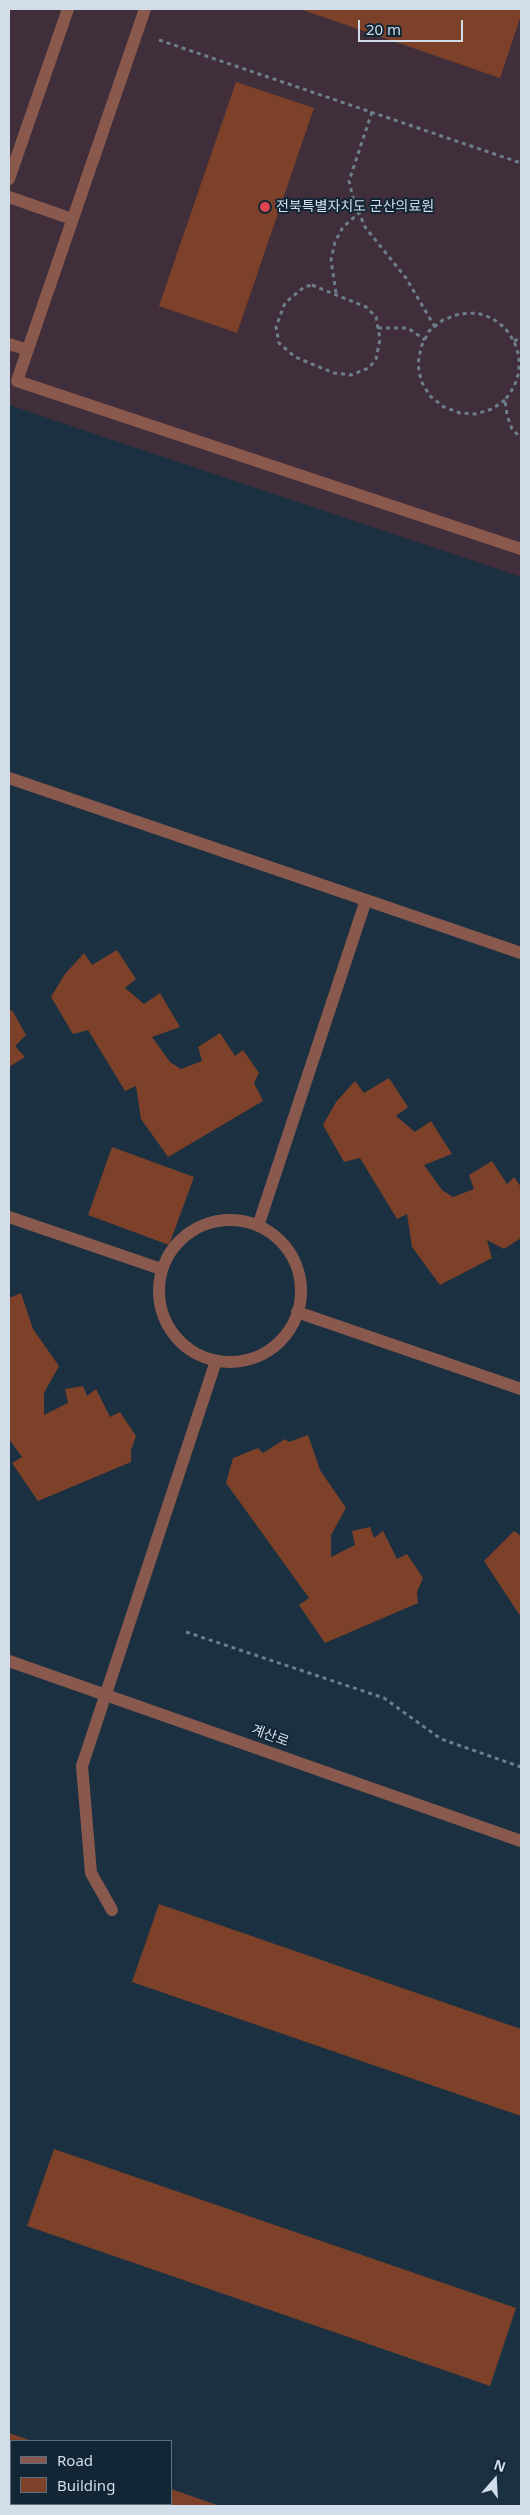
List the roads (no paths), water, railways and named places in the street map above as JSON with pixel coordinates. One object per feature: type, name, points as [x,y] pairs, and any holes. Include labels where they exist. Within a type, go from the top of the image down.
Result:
[{"type":"street","points":[[9,179],[68,9]]},
{"type":"street","points":[[145,9],[17,381],[521,549]]},
{"type":"street","points":[[9,197],[72,219]]},
{"type":"street","points":[[9,344],[28,350]]},
{"type":"street","points":[[9,778],[521,953]]},
{"type":"street","points":[[258,1226],[366,900]]},
{"type":"street","points":[[9,1217],[161,1269]]},
{"type":"street","points":[[235,1220],[258,1226],[278,1238],[292,1256],[300,1278],[301,1301],[294,1323],[280,1342],[261,1355],[239,1362],[216,1360],[193,1352],[175,1337],[163,1316],[158,1293],[161,1269],[172,1248],[189,1232],[211,1222],[235,1220]]},
{"type":"street","points":[[297,1312],[521,1389]]},
{"type":"street","points":[[112,1910],[91,1873],[85,1827],[82,1766],[216,1360]]},
{"type":"street","name":"계산로","points":[[9,1661],[521,1841]]},
{"type":"place","name":"전북특별자치도 군산의료원","points":[[265,207]]}]
